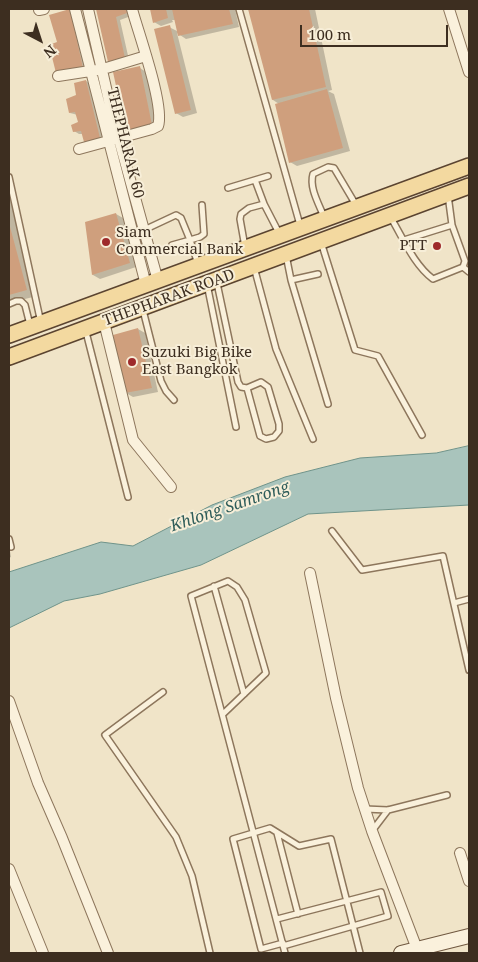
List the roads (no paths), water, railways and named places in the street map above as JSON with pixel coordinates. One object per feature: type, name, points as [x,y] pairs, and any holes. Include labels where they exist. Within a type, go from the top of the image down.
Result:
[{"type":"main road","name":"THEPHARAK ROAD","points":[[9,335],[245,250],[469,166]]},
{"type":"main road","name":"THEPHARAK ROAD","points":[[9,357],[469,186]]},
{"type":"main road","points":[[408,952],[469,936]]},
{"type":"street","name":"THEPHARAK 60","points":[[75,9],[118,180],[152,283]]},
{"type":"street","name":"THEPHARAK 60","points":[[88,9],[119,138],[144,230],[152,283]]},
{"type":"street","points":[[78,149],[152,130],[158,126],[160,113],[132,9]]},
{"type":"street","points":[[449,9],[469,72]]},
{"type":"street","points":[[58,76],[91,72],[146,56]]},
{"type":"street","points":[[118,180],[130,177]]},
{"type":"street","points":[[104,322],[133,440],[170,487]]},
{"type":"street","points":[[310,573],[336,698],[358,788],[366,809],[408,952]]},
{"type":"street","points":[[9,701],[38,783],[108,953]]},
{"type":"street","points":[[460,853],[469,881]]},
{"type":"street","points":[[9,869],[43,953]]},
{"type":"lane","points":[[240,9],[302,229]]},
{"type":"lane","points":[[325,220],[311,180],[314,174],[328,168],[334,168],[358,208]]},
{"type":"lane","points":[[228,188],[268,176]]},
{"type":"lane","points":[[9,177],[36,325]]},
{"type":"lane","points":[[255,180],[280,237]]},
{"type":"lane","points":[[390,216],[414,256],[433,279],[463,267],[465,261],[452,225],[448,194]]},
{"type":"lane","points":[[245,250],[240,219],[241,214],[249,208],[264,204]]},
{"type":"lane","points":[[172,245],[200,237],[204,234],[202,205]]},
{"type":"lane","points":[[144,230],[176,215],[181,218],[199,266]]},
{"type":"lane","points":[[404,240],[452,225]]},
{"type":"lane","points":[[321,241],[355,350],[378,356],[422,435]]},
{"type":"lane","points":[[286,255],[291,280],[328,404]]},
{"type":"lane","points":[[254,266],[276,349],[313,439]]},
{"type":"lane","points":[[463,267],[469,272]]},
{"type":"lane","points":[[291,280],[318,274]]},
{"type":"lane","points":[[212,282],[238,382],[241,387],[247,388],[261,382],[268,387],[279,424],[279,431],[274,437],[266,439],[260,436],[247,388]]},
{"type":"lane","points":[[212,282],[236,427]]},
{"type":"lane","points":[[9,304],[16,300],[21,301],[36,325]]},
{"type":"lane","points":[[142,308],[161,381],[166,391],[174,400]]},
{"type":"lane","points":[[85,329],[128,497]]},
{"type":"lane","points":[[332,531],[362,570],[443,556],[469,670]]},
{"type":"lane","points":[[9,539],[10,547]]},
{"type":"lane","points":[[223,714],[266,674],[245,600],[237,587],[228,582],[192,596],[285,953]]},
{"type":"lane","points":[[214,586],[244,694]]},
{"type":"lane","points":[[454,603],[469,599]]},
{"type":"lane","points":[[163,692],[106,735],[176,837],[192,876],[210,953]]},
{"type":"lane","points":[[366,809],[388,810],[448,795]]},
{"type":"lane","points":[[372,831],[388,810]]},
{"type":"lane","points":[[277,919],[348,902],[381,892],[388,916],[353,926],[261,949],[233,839],[270,828],[299,846],[331,839],[348,902],[353,926],[360,953]]},
{"type":"lane","points":[[277,832],[298,914]]},
{"type":"water","name":"Khlong Samrong","points":[[469,446],[469,505],[308,514],[201,565],[100,594],[64,601],[9,628],[9,572],[101,542],[133,546],[212,505],[285,477],[360,458],[436,453]]},
{"type":"place","name":"Siam Commercial Bank","points":[[106,242]]},
{"type":"place","name":"PTT","points":[[437,246]]},
{"type":"place","name":"Suzuki Big Bike East Bangkok","points":[[132,362]]}]
